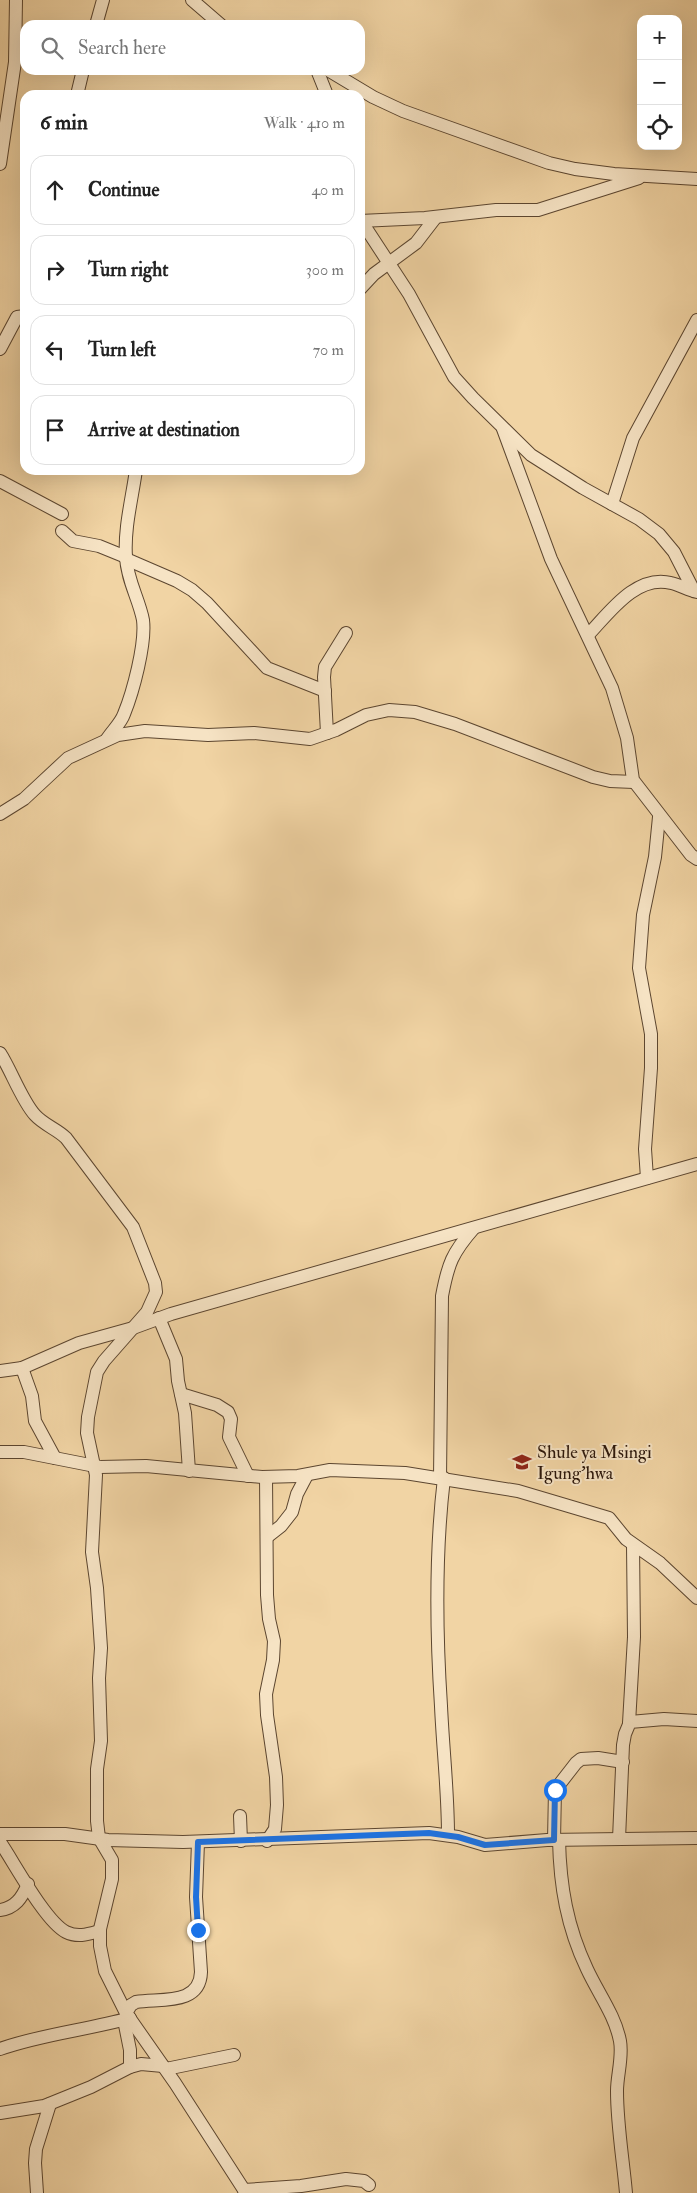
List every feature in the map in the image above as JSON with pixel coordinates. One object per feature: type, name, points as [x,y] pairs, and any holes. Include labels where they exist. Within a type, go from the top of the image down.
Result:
[{"type":"street","points":[[0,164],[15,62],[16,0]]},
{"type":"street","points":[[97,20],[103,0]]},
{"type":"street","points":[[192,0],[215,20]]},
{"type":"street","points":[[78,90],[82,75]]},
{"type":"street","points":[[319,75],[325,90]]},
{"type":"street","points":[[336,75],[361,90]]},
{"type":"street","points":[[365,93],[403,111],[548,163],[575,169],[697,179]]},
{"type":"street","points":[[365,220],[436,217],[496,210],[538,210],[644,176]]},
{"type":"street","points":[[365,284],[374,274],[416,243],[436,217]]},
{"type":"street","points":[[365,227],[409,294],[454,377],[531,455],[639,520],[658,534],[674,552],[695,592]]},
{"type":"street","points":[[0,349],[17,317],[20,315]]},
{"type":"street","points":[[612,504],[632,438],[697,320]]},
{"type":"street","points":[[683,348],[697,348]]},
{"type":"street","points":[[501,424],[545,544],[567,595],[612,688],[627,738],[634,782],[690,855],[697,859]]},
{"type":"street","points":[[107,739],[124,716],[139,660],[143,636],[143,621],[128,575],[126,558],[129,503],[135,475]]},
{"type":"street","points":[[0,481],[62,514]]},
{"type":"street","points":[[62,531],[73,541],[99,546],[177,581],[192,590],[207,602],[267,668],[325,690]]},
{"type":"street","points":[[588,636],[620,603],[637,588],[646,583],[670,583],[695,592]]},
{"type":"street","points":[[327,733],[325,667],[346,633]]},
{"type":"street","points":[[0,814],[24,799],[68,758],[124,733],[145,731],[208,735],[254,733],[298,739],[310,738],[380,711],[415,712],[455,724],[593,777],[634,782]]},
{"type":"street","points":[[648,1178],[645,1149],[651,1068],[650,1034],[639,968],[642,924],[655,857],[659,816]]},
{"type":"street","points":[[0,1053],[31,1111],[41,1121],[61,1132],[121,1208],[139,1239],[155,1283],[156,1292],[152,1303],[97,1372],[92,1389],[88,1417],[87,1433],[96,1466],[92,1544],[98,1588],[101,1648],[99,1678],[101,1741],[97,1770],[99,1838],[112,1860],[112,1879],[100,1931],[100,1946],[106,1971],[113,1990],[127,2017],[164,2067],[245,2191],[301,2186],[346,2179],[364,2181],[369,2185]]},
{"type":"street","points":[[0,1371],[22,1368],[79,1343],[133,1328],[159,1318],[697,1164]]},
{"type":"street","points":[[448,1835],[448,1788],[440,1688],[437,1567],[442,1478],[442,1296],[447,1268],[453,1254],[474,1228]]},
{"type":"street","points":[[159,1318],[174,1355],[185,1413],[190,1471]]},
{"type":"street","points":[[22,1368],[32,1396],[35,1422],[55,1458]]},
{"type":"street","points":[[181,1394],[217,1406],[228,1412],[230,1419],[229,1437],[248,1476]]},
{"type":"street","points":[[0,1452],[24,1452],[96,1466],[146,1466],[266,1477],[307,1475],[322,1471],[341,1470],[405,1473],[518,1491],[603,1516],[614,1522],[626,1539],[660,1563],[697,1598]]},
{"type":"street","points":[[267,1537],[281,1526],[292,1512],[297,1494],[307,1475]]},
{"type":"street","points":[[266,1477],[268,1606],[274,1641],[273,1660],[266,1694],[267,1715],[276,1777],[277,1815],[273,1835],[267,1840]]},
{"type":"street","points":[[619,1839],[622,1762],[625,1734],[629,1723],[635,1620],[634,1545]]},
{"type":"street","points":[[629,1723],[635,1720],[697,1721]]},
{"type":"street","points":[[622,1762],[598,1758],[581,1759],[555,1790],[556,1840],[560,1885],[570,1929],[588,1971],[608,2009],[620,2041],[617,2118],[626,2193]]},
{"type":"street","points":[[240,1816],[240,1841]]},
{"type":"street","points":[[0,1834],[65,1834],[130,1841],[198,1842],[406,1833],[448,1835],[485,1845],[556,1840],[697,1838]]},
{"type":"street","points":[[0,1842],[48,1914],[67,1932],[86,1935],[100,1931]]},
{"type":"street","points":[[130,2066],[127,2017],[131,2004],[182,1998],[194,1991],[200,1983],[201,1972],[196,1897],[198,1842]]},
{"type":"street","points":[[0,1910],[16,1903],[28,1884]]},
{"type":"street","points":[[0,2049],[50,2034],[127,2017]]},
{"type":"street","points":[[0,2113],[50,2104],[91,2087],[130,2066],[141,2064],[164,2067],[234,2055]]},
{"type":"street","points":[[37,2193],[36,2149],[50,2104]]},
{"type":"place","name":"Shule ya Msingi Igung'hwa","points":[[522,1462]]},
{"type":"route","points":[[198,1930],[196,1864],[198,1842],[291,1840],[429,1833],[458,1837],[485,1845],[554,1840],[555,1790]]}]
